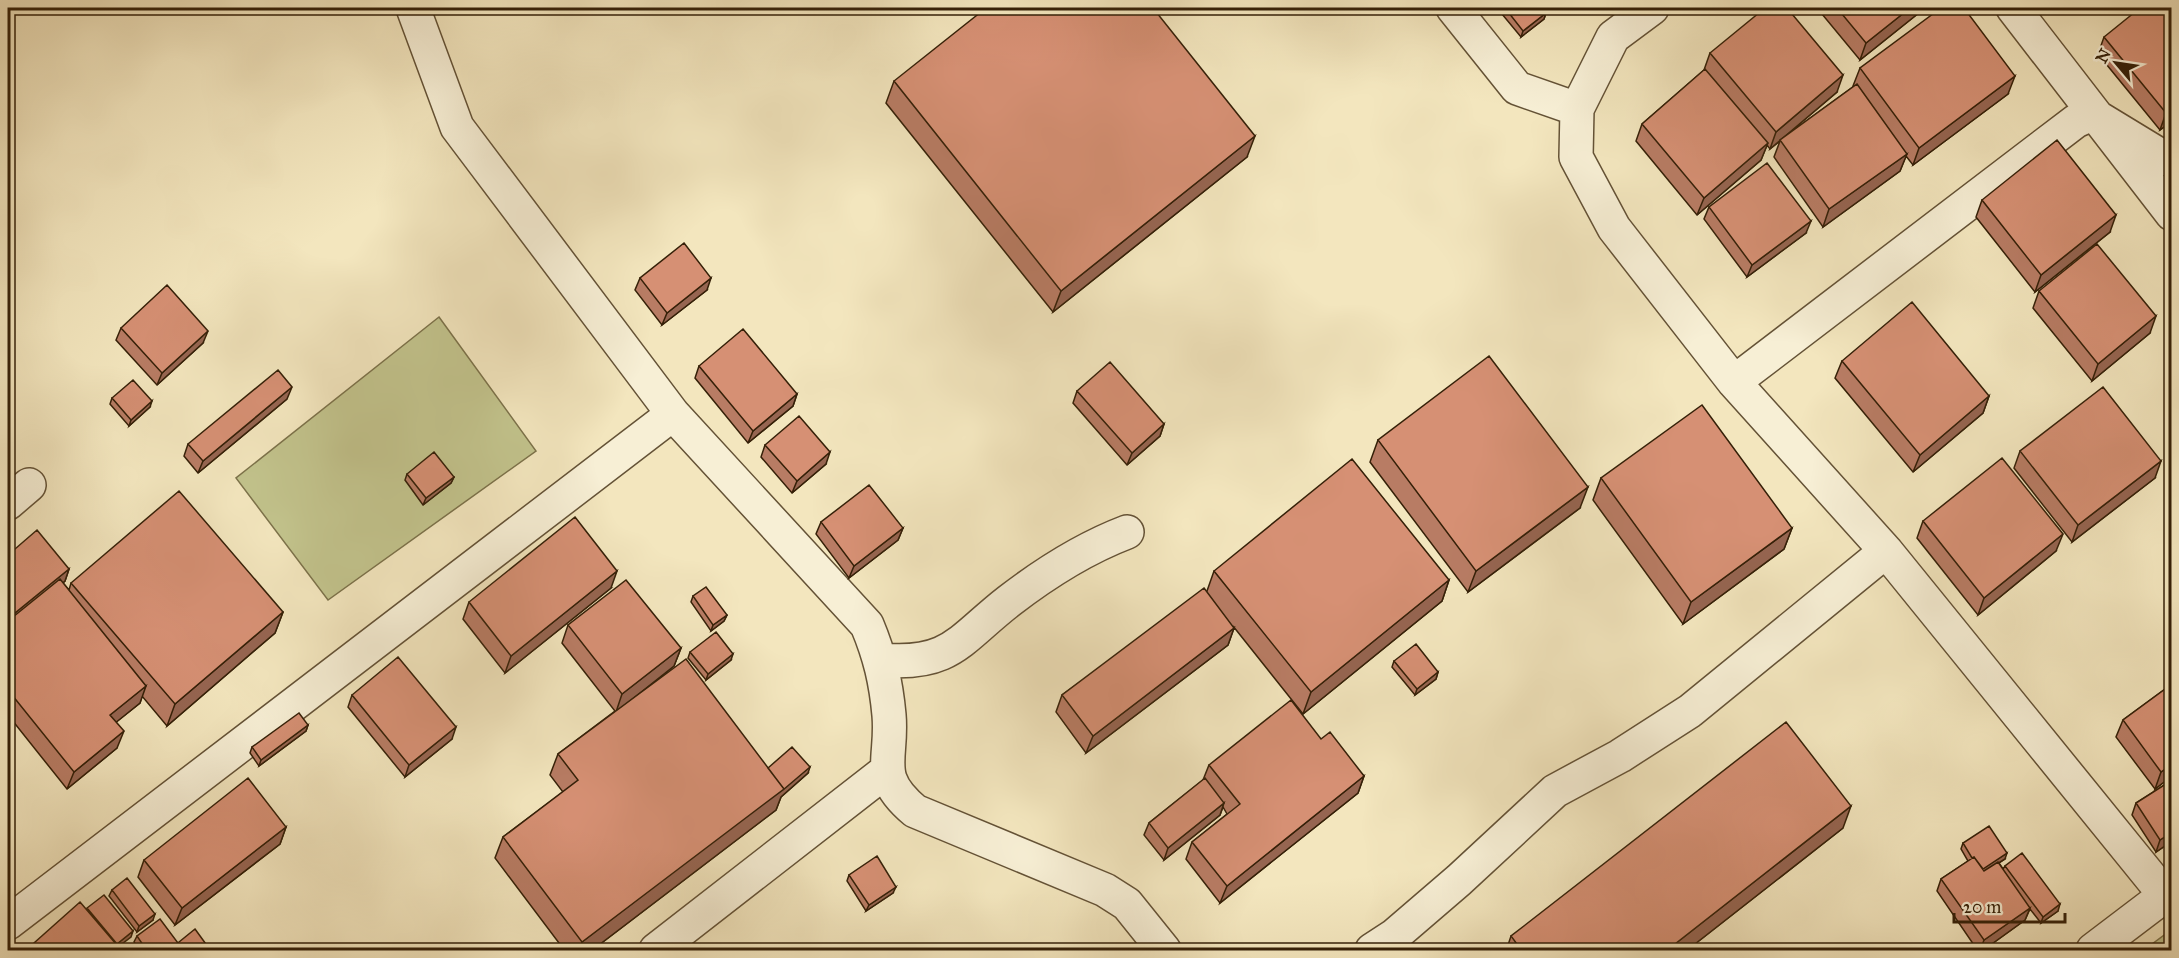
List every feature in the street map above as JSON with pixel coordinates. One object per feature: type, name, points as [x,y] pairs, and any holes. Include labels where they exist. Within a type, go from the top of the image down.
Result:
[{"type":"street","points":[[413,8],[457,128],[672,414],[867,625],[882,660],[890,717],[886,771],[898,797],[915,811],[1105,890],[1127,904],[1164,951]]},
{"type":"street","points":[[1453,8],[1517,88],[1577,109]]},
{"type":"street","points":[[1652,8],[1613,37],[1577,109],[1576,157],[1614,228],[1734,382],[1886,551],[2168,893],[2093,951]]},
{"type":"street","points":[[2013,8],[2092,114],[2172,214]]},
{"type":"street","points":[[1734,382],[2076,121],[2092,114]]},
{"type":"street","points":[[2092,114],[2166,159],[2172,156]]},
{"type":"street","points":[[8,923],[672,414]]},
{"type":"street","points":[[882,660],[911,663],[940,654],[967,639],[1018,596],[1100,543],[1126,532]]},
{"type":"street","points":[[1372,951],[1395,935],[1460,880],[1555,791],[1620,756],[1690,711],[1886,551]]},
{"type":"street","points":[[656,951],[886,771]]},
{"type":"green space","points":[[439,317],[536,451],[328,600],[236,478]]},
{"type":"green space","points":[[2171,930],[2171,950],[2144,950]]},
{"type":"building","points":[[986,8],[1153,8],[1255,136],[1061,291],[894,81]]},
{"type":"building","points":[[1505,8],[1542,8],[1546,13],[1523,31]]},
{"type":"building","points":[[1765,8],[1787,8],[1843,75],[1776,132],[1710,53]]},
{"type":"building","points":[[1837,8],[1910,8],[1866,43]]},
{"type":"building","points":[[1941,8],[1964,8],[2015,76],[1919,148],[1860,68]]},
{"type":"building","points":[[2140,8],[2172,8],[2172,109],[2166,113],[2104,37]]},
{"type":"building","points":[[1705,69],[1768,143],[1704,198],[1642,124]]},
{"type":"building","points":[[1857,84],[1907,154],[1829,209],[1780,140]]},
{"type":"building","points":[[2057,140],[2116,215],[2041,275],[1982,200]]},
{"type":"building","points":[[1767,163],[1811,221],[1752,265],[1709,207]]},
{"type":"building","points":[[684,243],[711,278],[667,313],[640,278]]},
{"type":"building","points":[[2097,244],[2156,316],[2098,364],[2039,291]]},
{"type":"building","points":[[167,285],[208,331],[162,373],[121,328]]},
{"type":"building","points":[[1912,302],[1989,396],[1920,455],[1842,361]]},
{"type":"building","points":[[743,329],[797,394],[753,431],[699,366]]},
{"type":"building","points":[[1489,356],[1588,487],[1476,571],[1378,440]]},
{"type":"building","points":[[1110,362],[1164,424],[1132,453],[1077,391]]},
{"type":"building","points":[[278,370],[292,387],[203,461],[188,444]]},
{"type":"building","points":[[133,380],[152,401],[131,420],[112,398]]},
{"type":"building","points":[[2103,387],[2161,461],[2078,525],[2020,451]]},
{"type":"building","points":[[1702,405],[1792,528],[1691,602],[1601,478]]},
{"type":"building","points":[[799,416],[830,452],[797,481],[765,445]]},
{"type":"building","points":[[434,452],[454,477],[426,498],[407,474]]},
{"type":"building","points":[[2002,458],[2063,534],[1984,598],[1923,521]]},
{"type":"building","points":[[1352,459],[1449,580],[1311,692],[1214,571]]},
{"type":"building","points":[[869,485],[903,528],[854,566],[821,522]]},
{"type":"building","points":[[179,491],[283,612],[175,704],[71,583]]},
{"type":"building","points":[[575,517],[617,571],[511,656],[469,602]]},
{"type":"building","points":[[37,530],[69,569],[10,617],[8,614],[8,555]]},
{"type":"building","points":[[60,579],[146,686],[110,715],[124,731],[74,772],[8,690],[8,621]]},
{"type":"building","points":[[626,580],[681,648],[622,694],[568,625]]},
{"type":"building","points":[[706,587],[727,615],[713,625],[693,596]]},
{"type":"building","points":[[1204,588],[1234,628],[1093,736],[1062,695]]},
{"type":"building","points":[[716,632],[733,654],[708,674],[690,652]]},
{"type":"building","points":[[1416,644],[1438,672],[1417,689],[1394,661]]},
{"type":"building","points":[[398,657],[456,727],[409,765],[352,695]]},
{"type":"building","points":[[686,659],[784,789],[582,942],[503,837],[578,780],[558,754]]},
{"type":"building","points":[[2172,684],[2172,764],[2161,772],[2123,720]]},
{"type":"building","points":[[1291,700],[1321,739],[1330,732],[1364,776],[1227,886],[1192,842],[1240,804],[1209,765]]},
{"type":"building","points":[[299,713],[308,725],[261,760],[252,747]]},
{"type":"building","points":[[1786,722],[1851,806],[1666,951],[1522,951],[1511,936]]},
{"type":"building","points":[[792,747],[810,767],[783,790],[768,768]]},
{"type":"building","points":[[248,778],[286,827],[182,908],[144,860]]},
{"type":"building","points":[[1205,778],[1224,803],[1168,848],[1149,823]]},
{"type":"building","points":[[2172,780],[2172,832],[2160,840],[2136,803]]},
{"type":"building","points":[[1989,826],[2007,853],[1983,869],[1974,857],[1972,858],[1963,843]]},
{"type":"building","points":[[2022,853],[2060,904],[2043,917],[2005,866]]},
{"type":"building","points":[[877,856],[896,887],[869,905],[849,875]]},
{"type":"building","points":[[1974,857],[1984,871],[1998,862],[2030,908],[1984,940],[1941,879]]},
{"type":"building","points":[[127,878],[155,914],[139,926],[112,890]]},
{"type":"building","points":[[104,895],[133,931],[117,944],[87,908]]},
{"type":"building","points":[[80,902],[122,951],[25,951]]},
{"type":"building","points":[[160,919],[178,943],[168,951],[147,951],[137,936]]},
{"type":"building","points":[[195,929],[211,951],[168,951]]}]
